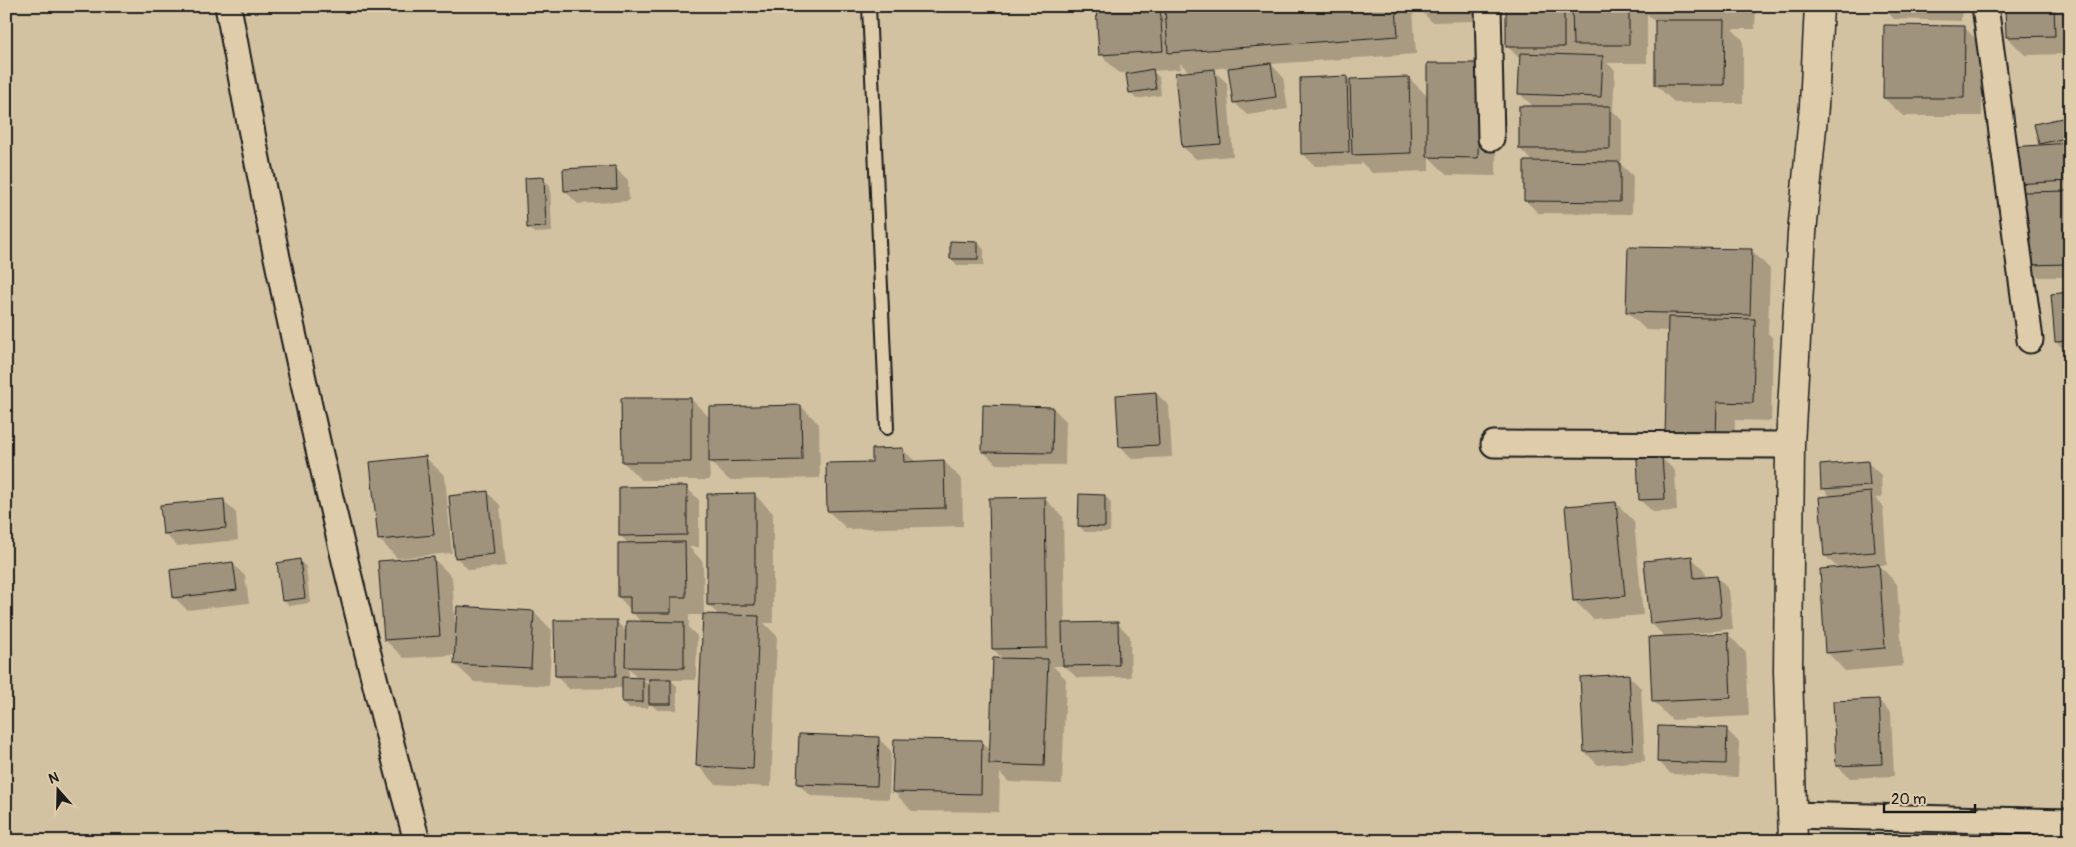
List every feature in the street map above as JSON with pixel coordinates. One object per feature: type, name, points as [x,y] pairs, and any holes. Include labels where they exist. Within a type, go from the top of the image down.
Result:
[{"type":"street","points":[[228,6],[253,141],[302,378],[379,701],[417,841]]},
{"type":"street","points":[[1488,6],[1491,138]]},
{"type":"street","points":[[1819,6],[1814,106],[1802,233],[1790,445],[1788,671],[1792,828],[2070,822]]},
{"type":"street","points":[[1984,6],[2030,340]]},
{"type":"street","points":[[1494,444],[1790,445]]},
{"type":"lane","points":[[869,6],[887,428]]},
{"type":"building","points":[[1096,6],[1160,6],[1163,51],[1099,55]]},
{"type":"building","points":[[1188,6],[1396,6],[1398,36],[1168,53],[1165,8]]},
{"type":"building","points":[[1418,6],[1462,6],[1463,9],[1418,10]]},
{"type":"building","points":[[1506,6],[1564,6],[1564,47],[1506,47]]},
{"type":"building","points":[[1572,6],[1629,6],[1629,45],[1573,45]]},
{"type":"building","points":[[1642,6],[1737,6],[1737,11],[1642,10]]},
{"type":"building","points":[[1880,6],[1949,6],[1949,9]]},
{"type":"building","points":[[2005,6],[2054,6],[2055,36],[2006,37]]},
{"type":"building","points":[[1655,20],[1725,20],[1724,85],[1655,85]]},
{"type":"building","points":[[1884,25],[1965,26],[1964,98],[1883,98]]},
{"type":"building","points":[[1520,53],[1603,56],[1601,97],[1518,94]]},
{"type":"building","points":[[1271,63],[1276,97],[1233,103],[1228,68]]},
{"type":"building","points":[[1427,63],[1479,63],[1478,158],[1427,157]]},
{"type":"building","points":[[1153,69],[1156,89],[1129,93],[1126,74]]},
{"type":"building","points":[[1215,69],[1221,144],[1182,147],[1175,73]]},
{"type":"building","points":[[1347,76],[1349,152],[1301,154],[1300,78]]},
{"type":"building","points":[[1409,77],[1411,153],[1352,155],[1350,79]]},
{"type":"building","points":[[1519,106],[1610,106],[1610,149],[1519,149]]},
{"type":"building","points":[[2062,118],[2066,138],[2039,144],[2034,124]]},
{"type":"building","points":[[2069,143],[2070,181],[2013,184],[2011,147]]},
{"type":"building","points":[[1524,161],[1620,162],[1620,202],[1524,201]]},
{"type":"building","points":[[616,166],[617,189],[564,191],[563,169]]},
{"type":"building","points":[[544,177],[546,227],[527,228],[525,178]]},
{"type":"building","points":[[2070,191],[2070,264],[2025,265],[2023,192]]},
{"type":"building","points":[[950,241],[978,242],[978,259],[950,259]]},
{"type":"building","points":[[1628,247],[1752,249],[1750,315],[1626,312]]},
{"type":"building","points":[[2070,292],[2070,341],[2055,342],[2051,294]]},
{"type":"building","points":[[1668,317],[1755,319],[1753,403],[1717,402],[1716,438],[1665,437]]},
{"type":"building","points":[[1156,392],[1159,445],[1119,447],[1116,395]]},
{"type":"building","points":[[621,398],[691,398],[691,462],[622,462]]},
{"type":"building","points":[[801,405],[802,460],[709,462],[709,407]]},
{"type":"building","points":[[983,405],[1053,407],[1052,453],[982,452]]},
{"type":"building","points":[[903,448],[904,462],[944,460],[945,508],[827,511],[826,463],[872,462],[872,449]]},
{"type":"building","points":[[426,456],[434,535],[378,540],[370,462]]},
{"type":"building","points":[[1662,457],[1665,499],[1639,500],[1637,458]]},
{"type":"building","points":[[1868,461],[1870,486],[1821,489],[1820,465]]},
{"type":"building","points":[[687,486],[687,535],[619,536],[619,487]]},
{"type":"building","points":[[488,491],[494,554],[455,558],[449,496]]},
{"type":"building","points":[[1871,492],[1875,552],[1824,556],[1819,497]]},
{"type":"building","points":[[755,493],[755,605],[707,605],[707,494]]},
{"type":"building","points":[[1079,494],[1105,495],[1105,527],[1078,526]]},
{"type":"building","points":[[1045,497],[1047,648],[992,649],[989,498]]},
{"type":"building","points":[[224,499],[226,528],[163,534],[160,505]]},
{"type":"building","points":[[1616,502],[1625,596],[1573,601],[1565,506]]},
{"type":"building","points":[[685,542],[686,597],[671,597],[671,613],[630,613],[630,597],[618,597],[618,543]]},
{"type":"building","points":[[1692,556],[1694,578],[1717,576],[1721,617],[1650,624],[1644,561]]},
{"type":"building","points":[[434,557],[440,636],[384,640],[378,561]]},
{"type":"building","points":[[300,559],[305,598],[282,601],[277,563]]},
{"type":"building","points":[[233,562],[237,590],[173,598],[170,570]]},
{"type":"building","points":[[1879,564],[1885,648],[1825,653],[1820,569]]},
{"type":"building","points":[[457,606],[534,611],[531,668],[454,664]]},
{"type":"building","points":[[703,614],[759,616],[753,769],[696,766]]},
{"type":"building","points":[[554,620],[617,620],[616,676],[555,676]]},
{"type":"building","points":[[626,621],[684,622],[684,668],[625,667]]},
{"type":"building","points":[[1118,622],[1119,665],[1063,666],[1062,623]]},
{"type":"building","points":[[1728,633],[1731,698],[1652,702],[1649,637]]},
{"type":"building","points":[[993,658],[1048,659],[1044,766],[989,764]]},
{"type":"building","points":[[1629,674],[1633,749],[1584,752],[1580,677]]},
{"type":"building","points":[[622,677],[643,678],[643,702],[622,702]]},
{"type":"building","points":[[649,679],[671,679],[671,704],[649,704]]},
{"type":"building","points":[[1879,699],[1882,764],[1836,766],[1833,701]]},
{"type":"building","points":[[1658,726],[1727,728],[1726,764],[1657,762]]},
{"type":"building","points":[[799,734],[879,737],[877,786],[797,784]]},
{"type":"building","points":[[894,739],[982,740],[981,794],[892,792]]},
{"type":"building","points":[[1971,830],[2009,830],[2008,841],[1971,841]]}]
